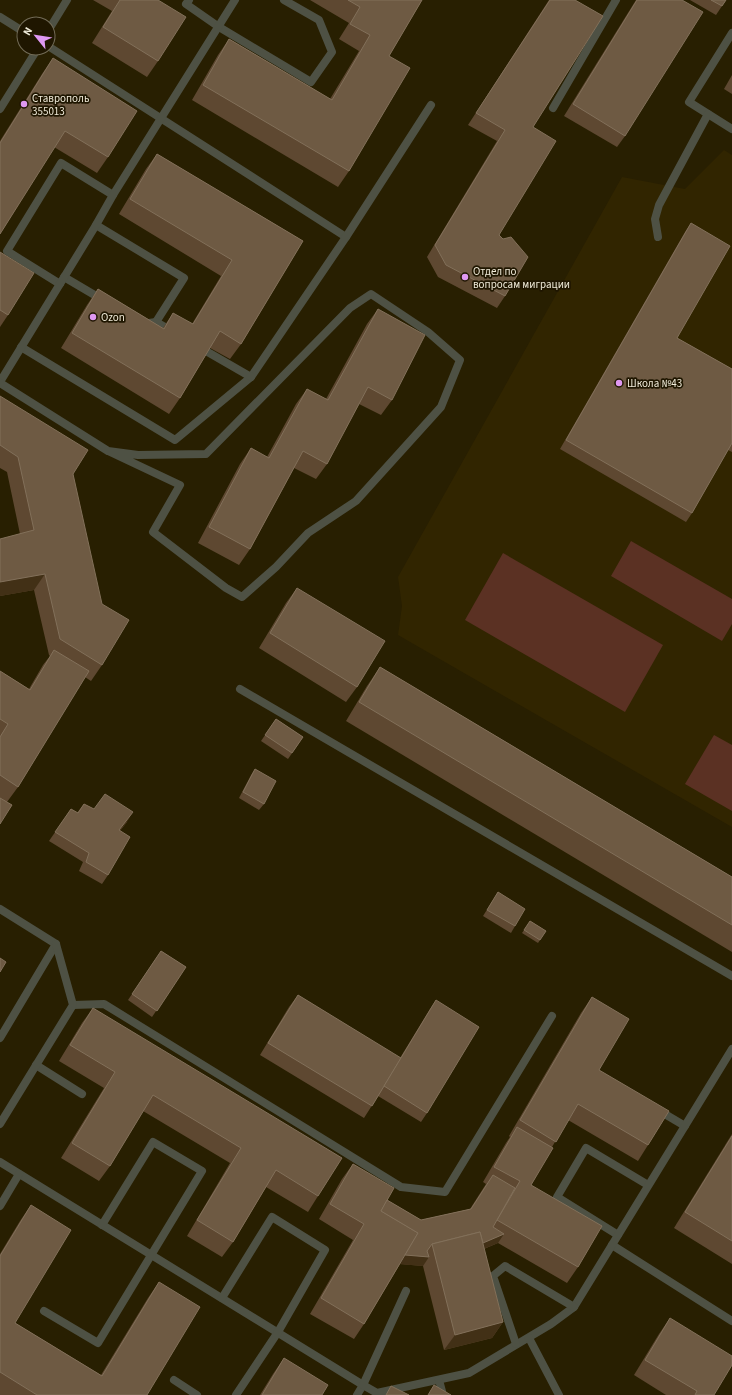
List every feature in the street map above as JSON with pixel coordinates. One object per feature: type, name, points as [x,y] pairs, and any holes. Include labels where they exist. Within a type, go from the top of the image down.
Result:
[{"type":"lane","points":[[56,18],[67,0]]},
{"type":"lane","points":[[189,0],[186,4],[219,27],[311,82],[332,52],[319,20],[284,0]]},
{"type":"lane","points":[[108,450],[138,455],[206,454],[350,308],[371,294],[428,332],[460,360],[441,407],[356,501],[308,533],[276,567],[242,597],[226,588],[153,532],[180,484],[108,450],[0,382],[113,195],[235,0]]},
{"type":"lane","points":[[553,108],[616,0]]},
{"type":"lane","points":[[0,17],[16,27]]},
{"type":"lane","points":[[732,33],[689,102],[732,129]]},
{"type":"lane","points":[[56,51],[161,120],[346,237]]},
{"type":"lane","points":[[0,109],[33,56]]},
{"type":"lane","points":[[21,346],[175,440],[250,376],[346,237],[431,105]]},
{"type":"lane","points":[[658,237],[655,219],[658,205],[708,114]]},
{"type":"lane","points":[[110,304],[7,251],[61,163],[113,195]]},
{"type":"lane","points":[[96,225],[184,278],[156,322]]},
{"type":"lane","points":[[136,320],[143,324],[156,322],[250,376]]},
{"type":"lane","points":[[240,689],[732,976]]},
{"type":"lane","points":[[0,909],[56,944],[73,1005],[0,1124]]},
{"type":"lane","points":[[0,1038],[56,944]]},
{"type":"lane","points":[[73,1005],[104,1004],[401,1187],[445,1192],[552,1016]]},
{"type":"lane","points":[[0,1162],[377,1394],[469,1373],[528,1338],[574,1307],[732,1049]]},
{"type":"lane","points":[[36,1065],[82,1094]]},
{"type":"lane","points":[[652,1107],[685,1126]]},
{"type":"lane","points":[[44,1311],[98,1343],[202,1172],[153,1142],[102,1225]]},
{"type":"lane","points":[[618,1235],[557,1197],[560,1191],[586,1148],[648,1185]]},
{"type":"lane","points":[[0,1206],[19,1174]]},
{"type":"lane","points":[[222,1298],[272,1217],[325,1250],[278,1332],[236,1395]]},
{"type":"lane","points":[[612,1245],[732,1321]]},
{"type":"lane","points":[[516,1344],[493,1276],[505,1266],[574,1307]]},
{"type":"lane","points":[[357,1395],[406,1292]]},
{"type":"lane","points":[[528,1338],[559,1395]]},
{"type":"lane","points":[[174,1380],[197,1395]]},
{"type":"lane","points":[[439,1380],[443,1395]]},
{"type":"shaded area","name":"Школа №43","points":[[724,150],[732,155],[732,827],[398,635],[402,606],[398,577],[622,177],[685,189]]},
{"type":"shaded area","points":[[631,541],[732,599],[732,624],[722,641],[611,576]]},
{"type":"shaded area","points":[[503,553],[663,645],[625,712],[465,620]]},
{"type":"shaded area","points":[[714,735],[732,745],[732,811],[685,784]]},
{"type":"building","points":[[120,0],[158,0],[186,17],[158,61],[103,27]]},
{"type":"building","points":[[348,0],[422,0],[389,56],[410,68],[349,171],[203,85],[229,39],[332,100],[370,35],[350,24],[360,7]]},
{"type":"building","points":[[550,0],[575,0],[603,16],[533,127],[556,141],[499,235],[503,239],[511,237],[528,257],[505,296],[446,265],[435,245],[505,130],[476,113]]},
{"type":"building","points":[[637,0],[682,0],[703,12],[625,136],[573,104]]},
{"type":"building","points":[[711,0],[726,0],[722,6]]},
{"type":"building","points":[[53,58],[137,111],[108,157],[65,131],[0,234],[0,143]]},
{"type":"building","points":[[157,154],[303,241],[241,344],[220,331],[180,398],[72,333],[98,289],[164,329],[173,313],[193,324],[232,260],[130,199]]},
{"type":"building","points":[[691,223],[730,246],[677,338],[732,369],[732,443],[692,513],[566,440]]},
{"type":"building","points":[[0,252],[34,273],[8,315],[0,310]]},
{"type":"building","points":[[378,309],[425,335],[392,400],[368,387],[327,464],[303,451],[250,549],[209,527],[251,448],[269,458],[307,389],[328,400]]},
{"type":"building","points":[[0,396],[88,450],[73,474],[102,604],[129,620],[102,665],[60,639],[45,574],[0,582],[0,539],[34,530],[18,457],[0,445]]},
{"type":"building","points":[[297,588],[385,641],[357,687],[270,633]]},
{"type":"building","points":[[54,650],[89,671],[18,787],[0,775],[0,737],[8,724],[0,719],[0,671],[30,690]]},
{"type":"building","points":[[380,667],[732,877],[732,925],[359,702]]},
{"type":"building","points":[[276,719],[303,737],[292,753],[265,735]]},
{"type":"building","points":[[255,769],[276,781],[264,804],[243,792]]},
{"type":"building","points":[[105,794],[133,812],[119,830],[130,837],[108,875],[86,862],[89,853],[55,832],[71,809],[78,813],[84,804],[94,809]]},
{"type":"building","points":[[0,798],[12,805],[0,824]]},
{"type":"building","points":[[498,892],[525,909],[515,926],[487,910]]},
{"type":"building","points":[[530,921],[546,931],[540,940],[524,930]]},
{"type":"building","points":[[161,951],[186,967],[157,1011],[132,994]]},
{"type":"building","points":[[0,958],[6,962],[0,972]]},
{"type":"building","points":[[298,995],[401,1058],[372,1106],[268,1043]]},
{"type":"building","points":[[592,997],[629,1019],[599,1070],[669,1111],[648,1145],[578,1104],[556,1142],[520,1120]]},
{"type":"building","points":[[436,1000],[479,1027],[427,1113],[384,1086]]},
{"type":"building","points":[[93,1008],[342,1158],[318,1196],[276,1170],[233,1242],[197,1220],[241,1148],[153,1095],[110,1166],[72,1143],[115,1072],[70,1045]]},
{"type":"building","points":[[517,1127],[553,1148],[531,1185],[602,1226],[578,1267],[497,1220],[520,1181],[494,1167]]},
{"type":"building","points":[[732,1136],[732,1241],[685,1212]]},
{"type":"building","points":[[353,1164],[394,1188],[381,1211],[418,1233],[364,1324],[321,1298],[364,1224],[330,1204]]},
{"type":"building","points":[[493,1175],[515,1188],[493,1227],[504,1234],[483,1243],[480,1232],[432,1244],[427,1251],[429,1257],[405,1255],[418,1233],[381,1211],[387,1200],[421,1220],[471,1209]]},
{"type":"building","points":[[31,1205],[71,1230],[15,1323],[102,1376],[159,1282],[200,1307],[147,1395],[37,1395],[0,1372],[0,1256]]},
{"type":"building","points":[[480,1232],[503,1322],[455,1335],[432,1244]]},
{"type":"building","points":[[670,1318],[732,1356],[732,1365],[714,1395],[695,1395],[697,1391],[645,1360]]},
{"type":"building","points":[[284,1358],[328,1385],[322,1395],[262,1395]]},
{"type":"building","points":[[434,1385],[451,1395],[428,1395]]},
{"type":"building","points":[[391,1386],[409,1395],[386,1395]]},
{"type":"place","name":"Ставрополь 355013","points":[[24,104]]},
{"type":"place","name":"Отдел по вопросам миграции","points":[[465,277]]},
{"type":"place","name":"Ozon","points":[[93,317]]},
{"type":"place","name":"Школа №43","points":[[619,383]]}]
